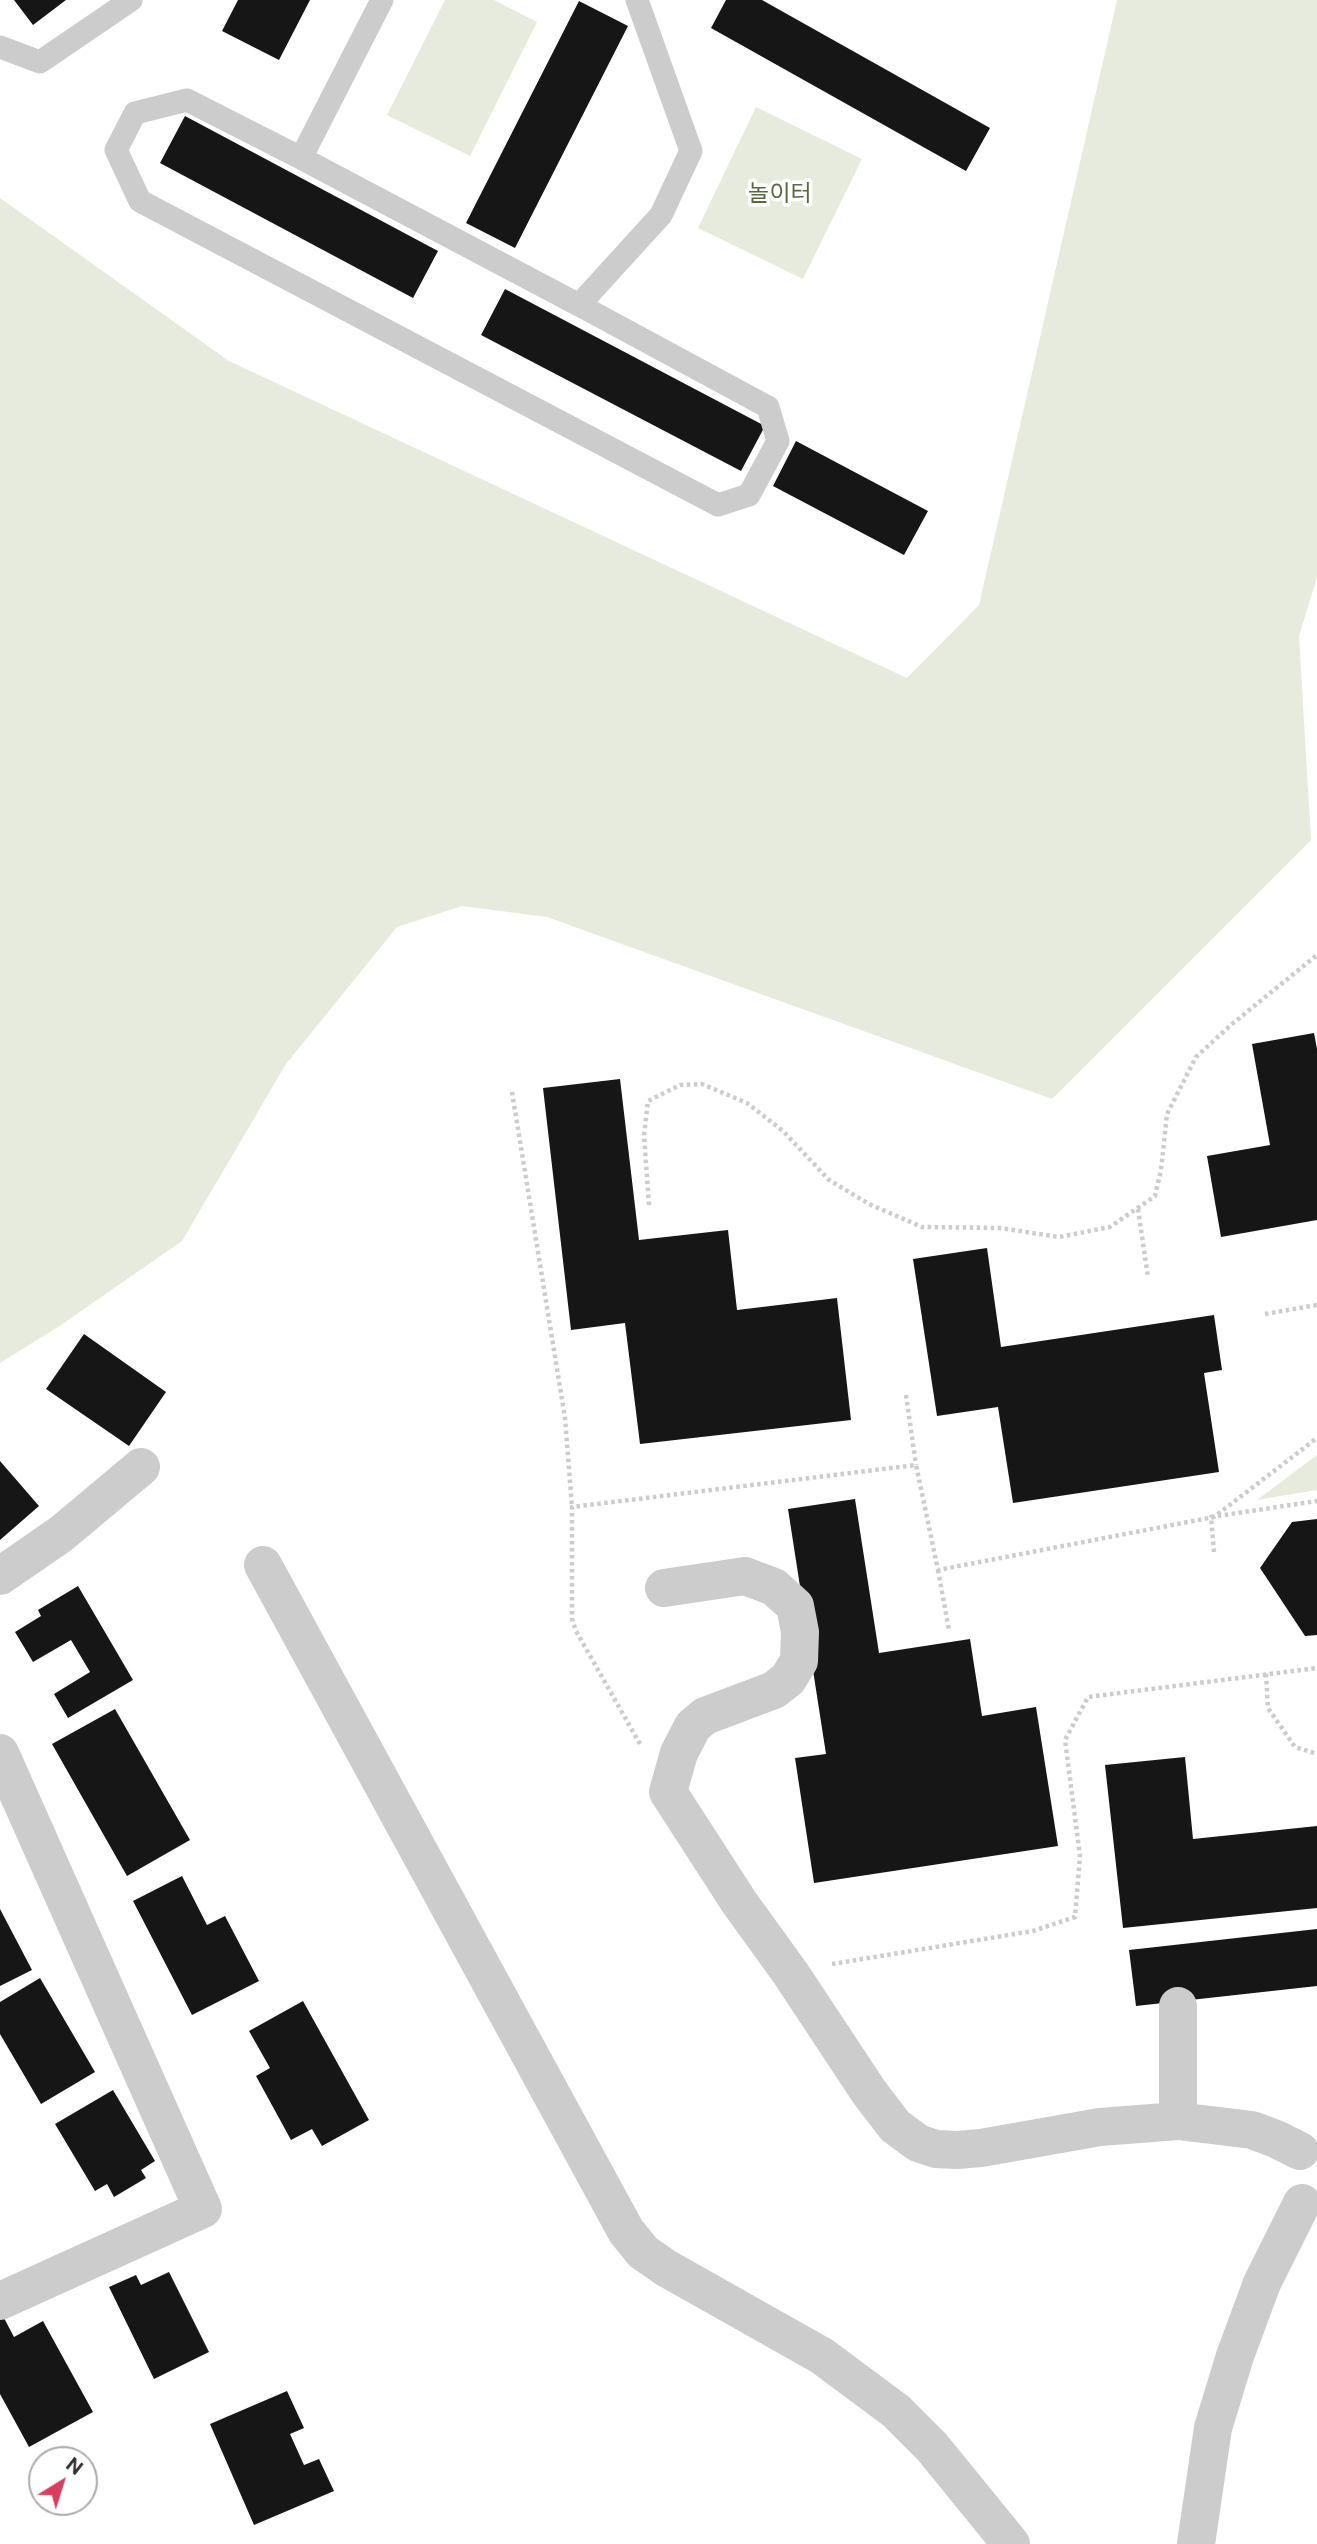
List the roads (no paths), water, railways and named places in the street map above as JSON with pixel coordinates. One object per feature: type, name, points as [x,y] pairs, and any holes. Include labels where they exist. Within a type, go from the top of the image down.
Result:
[{"type":"street","points":[[0,1576],[61,1534],[141,1467]]},
{"type":"street","points":[[263,1565],[626,2231],[643,2252],[666,2268],[822,2356],[896,2411],[932,2447],[1011,2544]]},
{"type":"street","points":[[664,1588],[745,1576],[774,1587],[794,1606],[800,1632],[799,1661],[788,1679],[774,1690],[705,1716],[693,1727],[679,1753],[668,1793],[739,1902],[886,2115],[905,2135],[918,2143],[957,2150],[1100,2127],[1178,2120],[1252,2130],[1308,2145],[1294,2161],[1292,2183],[1309,2208],[1262,2283],[1235,2356],[1213,2428],[1196,2544]]},
{"type":"street","points":[[0,1753],[203,2209],[0,2301]]},
{"type":"street","points":[[1178,2006],[1178,2120]]},
{"type":"lane","points":[[0,47],[40,62],[131,0]]},
{"type":"lane","points":[[301,158],[382,0]]},
{"type":"lane","points":[[579,305],[661,215],[691,151],[637,0]]},
{"type":"lane","points":[[187,100],[579,305],[768,407],[778,441],[749,495],[718,505],[139,201],[116,150],[135,113],[187,100]]},
{"type":"park label","name":"놀이터","points":[[780,194]]}]
